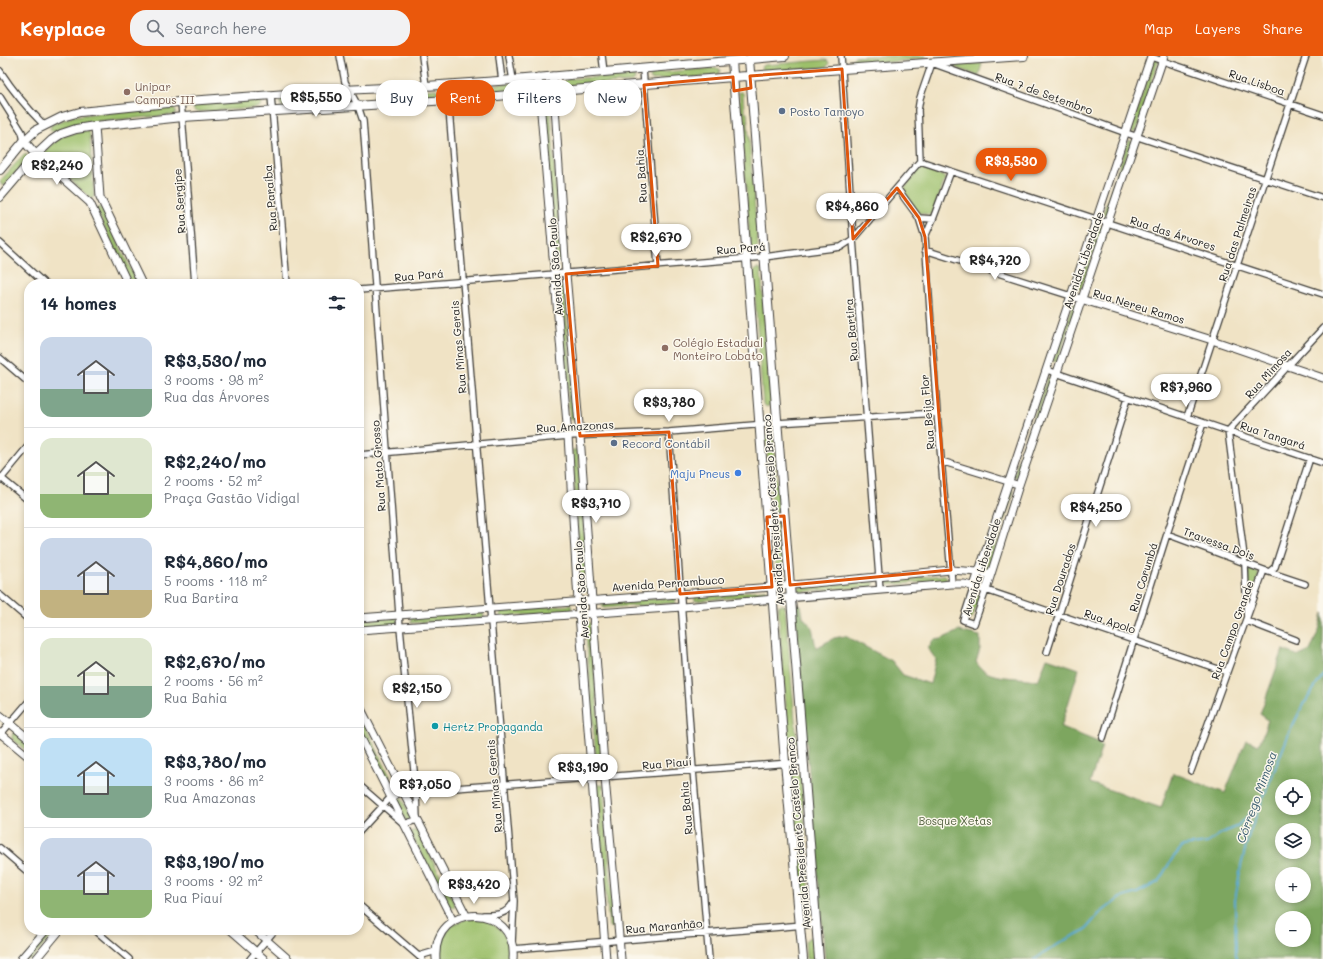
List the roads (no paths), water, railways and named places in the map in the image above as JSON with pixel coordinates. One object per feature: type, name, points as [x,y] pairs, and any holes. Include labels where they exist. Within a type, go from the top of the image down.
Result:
[{"type":"main road","points":[[513,80],[643,69],[732,58],[785,56]]},
{"type":"main road","points":[[576,90],[1024,56]]},
{"type":"main road","name":"Avenida Presidente Castelo Branco","points":[[732,58],[785,763],[803,959]]},
{"type":"main road","name":"Avenida Presidente Castelo Branco","points":[[748,58],[819,959]]},
{"type":"main road","points":[[495,82],[502,81]]},
{"type":"main road","points":[[0,170],[24,141],[44,125],[70,113],[182,102],[376,89]]},
{"type":"main road","points":[[734,95],[739,90],[743,89],[751,95]]},
{"type":"main road","points":[[1,192],[52,140],[61,134],[76,129],[95,126],[272,111],[436,101]]},
{"type":"main road","points":[[24,141],[36,155]]},
{"type":"main road","points":[[767,517],[784,516]]},
{"type":"street","name":"Rua Mato Grosso","points":[[340,56],[345,82],[358,106],[363,121],[400,628],[416,791],[417,820]]},
{"type":"street","points":[[422,56],[425,80]]},
{"type":"street","points":[[499,56],[502,81]]},
{"type":"street","points":[[510,56],[513,80]]},
{"type":"street","points":[[602,56],[604,72]]},
{"type":"street","name":"Rua Bartira","points":[[841,56],[853,238],[868,417],[880,590]]},
{"type":"street","name":"Rua das Palmeiras","points":[[1187,417],[1306,56]]},
{"type":"street","name":"Rua Lisboa","points":[[1151,57],[1163,58],[1323,115]]},
{"type":"street","name":"Avenida Liberdade","points":[[1151,57],[1047,370],[1008,481],[963,620],[974,624],[1056,374],[1163,58]]},
{"type":"street","points":[[932,62],[920,98],[918,110],[920,161],[1097,219]]},
{"type":"street","name":"Rua 7 de Setembro","points":[[932,62],[1136,137]]},
{"type":"street","name":"Rua Bahia","points":[[643,69],[658,266]]},
{"type":"street","points":[[0,71],[20,100],[44,125]]},
{"type":"street","name":"Avenida São Paulo","points":[[554,76],[554,80]]},
{"type":"street","name":"Rua Paraíba","points":[[271,96],[287,279]]},
{"type":"street","points":[[0,97],[22,132],[24,141]]},
{"type":"street","name":"Rua Sergipe","points":[[182,102],[195,279]]},
{"type":"street","name":"Rua Minas Gerais","points":[[449,116],[514,901],[513,953]]},
{"type":"street","name":"Avenida São Paulo","points":[[542,116],[568,436],[579,615],[606,959]]},
{"type":"street","name":"Avenida São Paulo","points":[[557,116],[566,274],[580,436],[605,778],[621,959]]},
{"type":"street","points":[[95,126],[100,197],[140,279]]},
{"type":"street","points":[[1136,137],[1323,198]]},
{"type":"street","points":[[36,155],[90,203],[126,279]]},
{"type":"street","name":"Rua Pará","points":[[364,290],[764,257],[841,247],[853,238],[920,161]]},
{"type":"street","name":"Rua Beija Flor","points":[[925,237],[951,171]]},
{"type":"street","name":"Rua Beija Flor","points":[[897,188],[919,218],[925,237],[937,413],[952,584]]},
{"type":"street","points":[[90,203],[100,197]]},
{"type":"street","points":[[919,218],[933,219]]},
{"type":"street","name":"Rua das Árvores","points":[[1097,219],[1323,294]]},
{"type":"street","points":[[0,243],[40,279]]},
{"type":"street","name":"Rua Nereu Ramos","points":[[925,250],[1212,340],[1323,378]]},
{"type":"street","points":[[1084,260],[1093,264]]},
{"type":"street","name":"Rua Mimosa","points":[[1228,431],[1323,328]]},
{"type":"street","points":[[0,358],[24,380]]},
{"type":"street","name":"Rua Tangará","points":[[1047,370],[1323,463]]},
{"type":"street","name":"Rua Dourados","points":[[1047,652],[1128,398]]},
{"type":"street","name":"Rua Amazonas","points":[[364,455],[568,436],[669,432],[760,424],[937,413]]},
{"type":"street","name":"Rua Corumbá","points":[[1103,738],[1166,534],[1203,423]]},
{"type":"street","points":[[1228,431],[1245,564],[1247,621],[1296,640]]},
{"type":"street","points":[[669,432],[680,594]]},
{"type":"street","points":[[24,451],[1,478],[24,497]]},
{"type":"street","name":"Rua Campo Grande","points":[[1191,771],[1266,571],[1275,567],[1310,458]]},
{"type":"street","points":[[941,461],[1019,485]]},
{"type":"street","name":"Travessa Dois","points":[[1166,534],[1245,564],[1305,584]]},
{"type":"street","name":"Avenida Pernambuco","points":[[364,618],[680,594],[951,570],[978,572],[990,576]]},
{"type":"street","points":[[833,581],[834,594]]},
{"type":"street","points":[[364,630],[491,622],[791,599],[952,584],[964,584],[986,590]]},
{"type":"street","name":"Rua Apolo","points":[[986,590],[1227,672]]},
{"type":"street","name":"Rua Bahia","points":[[680,594],[709,959]]},
{"type":"street","points":[[0,595],[24,616]]},
{"type":"street","points":[[24,707],[0,734],[24,753]]},
{"type":"street","points":[[0,715],[24,735]]},
{"type":"street","points":[[364,715],[466,916]]},
{"type":"street","points":[[364,744],[453,921]]},
{"type":"street","name":"Rua Piauí","points":[[364,826],[382,805],[390,798],[402,792],[804,762]]},
{"type":"street","points":[[364,789],[404,824]]},
{"type":"street","points":[[404,824],[417,820]]},
{"type":"street","points":[[0,848],[24,869]]},
{"type":"street","points":[[364,909],[420,958],[436,955],[437,944],[442,931],[453,921],[466,916],[500,914],[510,908],[514,901]]},
{"type":"street","points":[[478,915],[489,917],[507,932],[513,953]]},
{"type":"street","name":"Rua Maranhão","points":[[513,953],[604,941],[816,924]]},
{"type":"street","points":[[21,959],[42,935]]},
{"type":"street","points":[[36,959],[56,935]]},
{"type":"street","points":[[101,935],[129,959]]},
{"type":"street","points":[[237,935],[264,959]]},
{"type":"street","points":[[260,935],[288,959]]},
{"type":"street","points":[[250,959],[271,935]]},
{"type":"waterway","name":"Córrego Mimosa","points":[[1236,959],[1235,900],[1249,834],[1290,731],[1302,707],[1323,675]]},
{"type":"waterway","points":[[1035,959],[1065,940],[1085,930],[1099,914],[1120,898],[1137,893],[1158,882],[1172,859],[1183,846],[1207,843],[1220,834],[1237,826],[1260,805]]},
{"type":"place","name":"Unipar Campus III","points":[[127,92]]},
{"type":"place","name":"Posto Tamoyo","points":[[782,111]]},
{"type":"place","name":"Colégio Estadual Monteiro Lobato","points":[[665,348]]},
{"type":"place","name":"Record Contábil","points":[[614,443]]},
{"type":"place","name":"Maju Pneus","points":[[738,473]]},
{"type":"place","name":"Hertz Propaganda","points":[[435,726]]},
{"type":"park label","name":"Bosque Xetas","points":[[955,820]]}]
